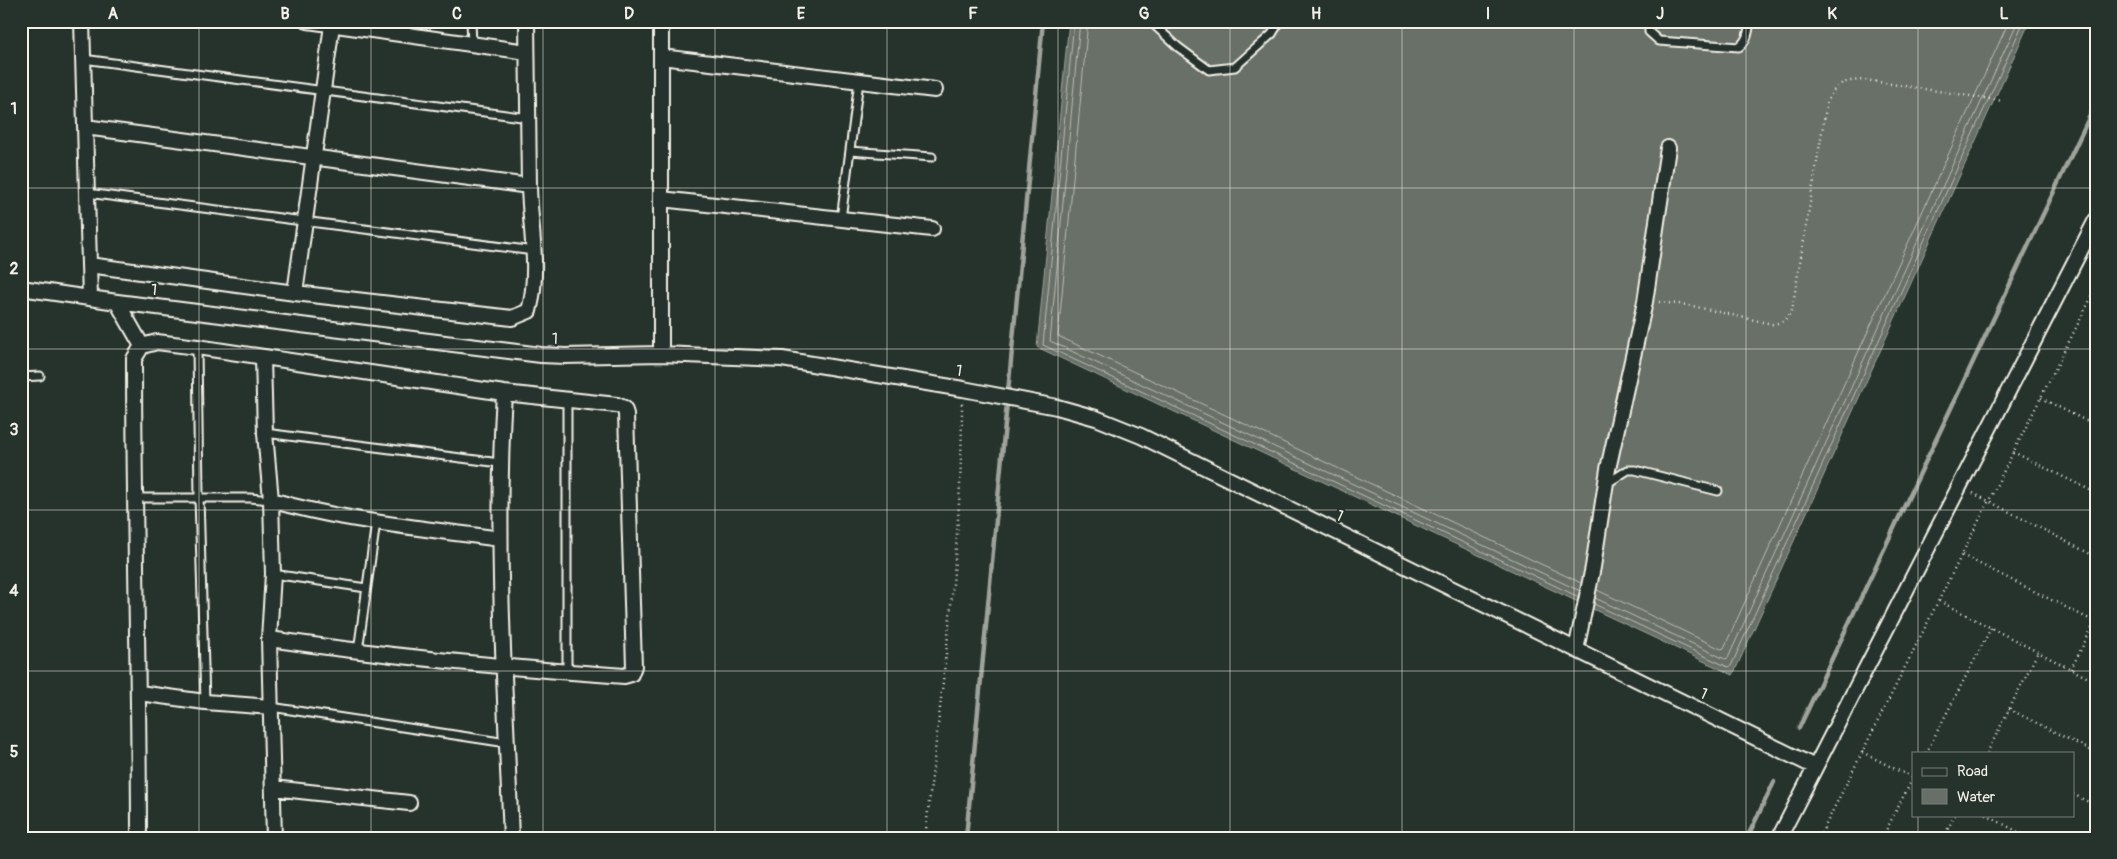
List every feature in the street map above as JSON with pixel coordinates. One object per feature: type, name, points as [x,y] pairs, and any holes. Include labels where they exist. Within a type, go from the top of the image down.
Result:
[{"type":"street","points":[[82,21],[90,298]]},
{"type":"street","points":[[308,21],[332,25],[392,27],[472,44],[527,52]]},
{"type":"street","points":[[90,265],[295,293],[512,318],[529,311],[533,296],[534,250],[529,186],[527,21]]},
{"type":"street","points":[[661,21],[661,354]]},
{"type":"street","points":[[295,293],[332,25]]},
{"type":"street","points":[[661,58],[935,90]]},
{"type":"street","points":[[85,127],[529,186]]},
{"type":"street","points":[[1576,650],[1593,567],[1606,484],[1644,302],[1668,148]]},
{"type":"street","points":[[661,199],[932,229]]},
{"type":"street","points":[[1779,838],[2096,220]]},
{"type":"street","name":"1","points":[[21,288],[117,302],[541,355],[661,354],[782,359],[1057,407],[1096,418],[1141,436],[1815,767]]},
{"type":"street","points":[[117,302],[142,346]]},
{"type":"street","points":[[139,838],[139,693],[134,498],[134,359],[142,346],[157,342],[197,347],[504,393],[617,405],[624,408],[626,414],[634,666],[631,674],[624,676],[503,667],[358,652],[269,639]]},
{"type":"street","points":[[263,358],[273,574],[269,639],[274,838]]},
{"type":"street","points":[[504,393],[500,463],[500,539],[503,667],[511,838]]},
{"type":"street","points":[[271,500],[297,508],[376,522],[500,539]]},
{"type":"street","points":[[139,693],[205,702],[270,706]]},
{"type":"street","points":[[273,788],[409,804]]},
{"type":"lane","points":[[471,21],[472,44]]},
{"type":"lane","points":[[1150,21],[1178,47],[1209,70],[1235,67],[1272,34],[1280,21]]},
{"type":"lane","points":[[1649,21],[1649,32],[1652,37],[1659,41],[1739,47],[1748,37],[1750,21]]},
{"type":"lane","points":[[83,58],[529,118]]},
{"type":"lane","points":[[841,219],[859,81]]},
{"type":"lane","points":[[850,151],[932,157]]},
{"type":"lane","points":[[87,193],[534,250]]},
{"type":"lane","points":[[197,347],[205,702]]},
{"type":"lane","points":[[21,377],[40,376]]},
{"type":"lane","points":[[567,399],[567,672]]},
{"type":"lane","points":[[265,433],[500,463]]},
{"type":"lane","points":[[1606,484],[1628,470],[1635,470],[1718,491]]},
{"type":"lane","points":[[134,498],[199,497],[260,498],[271,500]]},
{"type":"lane","points":[[358,652],[376,522]]},
{"type":"lane","points":[[273,574],[366,588]]},
{"type":"lane","points":[[270,706],[507,743]]},
{"type":"path","points":[[1644,302],[1688,305],[1772,324],[1781,323],[1788,318],[1792,310],[1827,102],[1833,90],[1839,84],[1865,80],[2003,101]]},
{"type":"path","points":[[1819,838],[2096,288]]},
{"type":"path","points":[[925,838],[958,531],[962,460],[962,389]]},
{"type":"path","points":[[2041,398],[2094,425],[2096,417]]},
{"type":"path","points":[[2013,452],[2096,493]]},
{"type":"path","points":[[1960,487],[2096,557]]},
{"type":"path","points":[[1962,555],[2095,621],[2071,669]]},
{"type":"path","points":[[1939,601],[2096,682]]},
{"type":"path","points":[[1927,752],[1991,628]]},
{"type":"path","points":[[1988,752],[2038,652]]},
{"type":"path","points":[[2009,709],[2096,753]]},
{"type":"path","points":[[1862,752],[1912,777]]},
{"type":"path","points":[[1882,838],[1912,780]]},
{"type":"path","points":[[2074,795],[2096,806]]},
{"type":"path","points":[[1943,838],[1954,816]]},
{"type":"path","points":[[1988,816],[2030,838]]},
{"type":"water","points":[[1069,21],[2030,21],[1733,675],[1037,347]]},
{"type":"waterway","points":[[966,838],[1043,21]]},
{"type":"waterway","points":[[1799,728],[2096,103]]},
{"type":"waterway","points":[[1747,838],[1774,782]]}]
